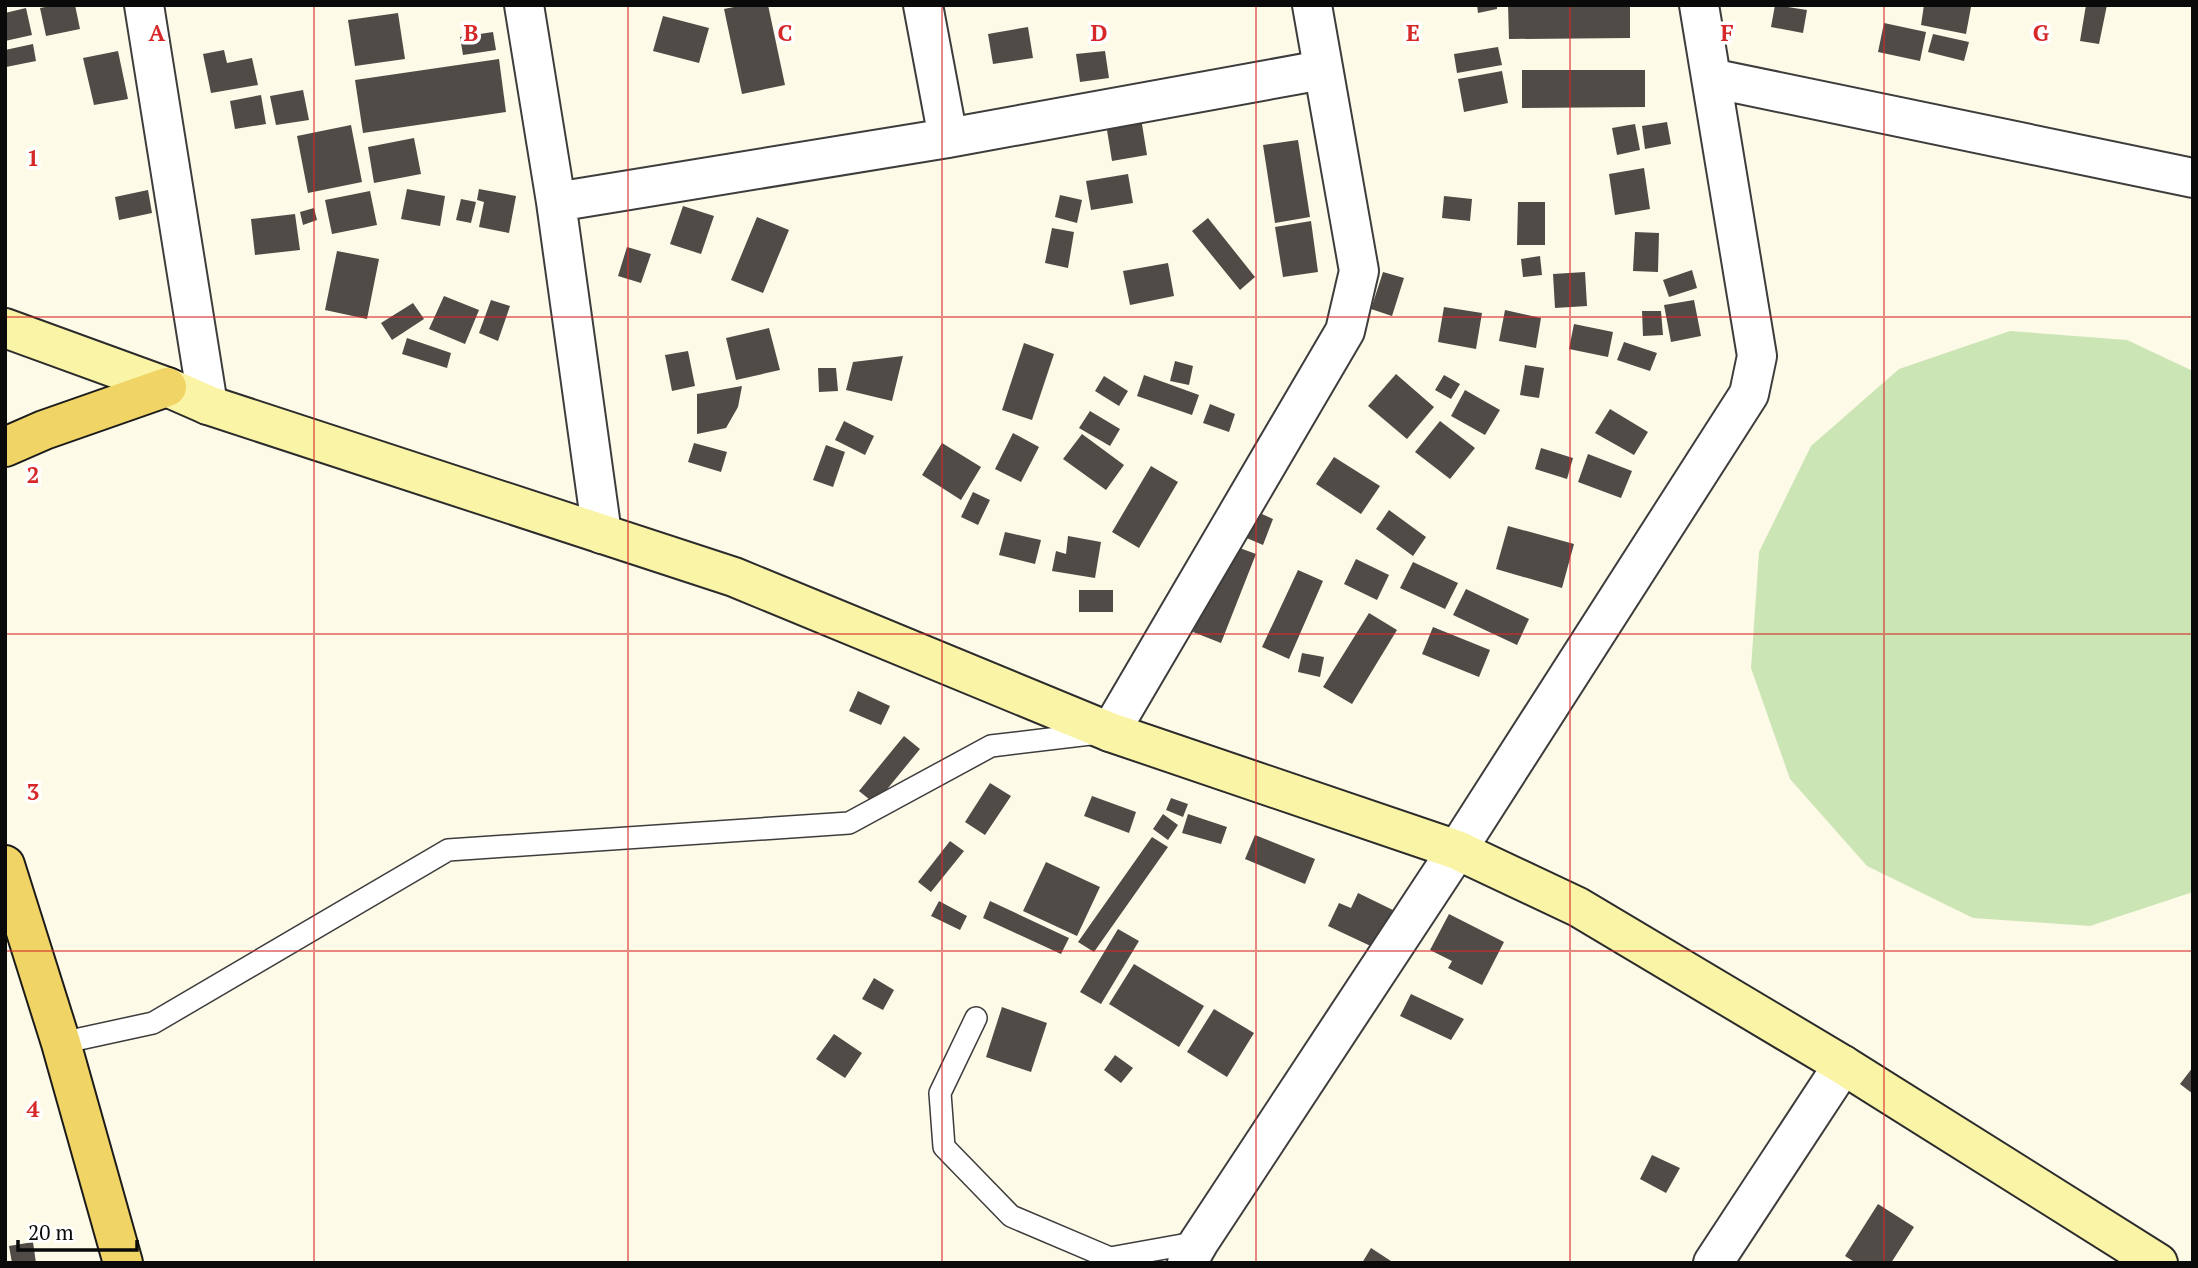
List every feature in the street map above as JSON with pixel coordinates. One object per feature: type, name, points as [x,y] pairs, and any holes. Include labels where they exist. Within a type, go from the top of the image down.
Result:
[{"type":"main road","points":[[5,328],[167,387],[208,405],[734,577],[1110,732],[1457,849],[1578,907],[1843,1065],[2158,1263]]},
{"type":"main road","points":[[5,447],[44,430],[167,387]]},
{"type":"main road","points":[[5,864],[61,1043],[123,1263]]},
{"type":"street","points":[[144,5],[208,405]]},
{"type":"street","points":[[524,5],[556,202],[602,534]]},
{"type":"street","points":[[923,5],[948,138]]},
{"type":"street","points":[[1110,732],[1345,331],[1359,271],[1312,5]]},
{"type":"street","points":[[1193,1252],[1457,849],[1749,394],[1758,356],[1699,5]]},
{"type":"street","points":[[556,202],[948,138],[1322,70]]},
{"type":"street","points":[[1711,78],[2193,178]]},
{"type":"street","points":[[1713,1263],[1843,1065]]},
{"type":"lane","points":[[61,1043],[153,1023],[448,850],[849,822],[991,746],[1110,732]]},
{"type":"lane","points":[[976,1018],[940,1093],[944,1147],[1011,1216],[1110,1258],[1193,1252]]},
{"type":"green space","points":[[2010,331],[2127,340],[2193,371],[2193,892],[2090,926],[1973,918],[1867,866],[1790,779],[1751,668],[1759,552],[1811,446],[1899,369]]},
{"type":"building","points":[[75,5],[80,29],[46,36],[40,8]]},
{"type":"building","points":[[744,5],[768,5],[785,85],[742,94],[724,9]]},
{"type":"building","points":[[1477,5],[1497,5],[1497,9],[1478,13]]},
{"type":"building","points":[[1508,5],[1630,5],[1630,38],[1509,39]]},
{"type":"building","points":[[1775,5],[1807,10],[1803,33],[1771,27]]},
{"type":"building","points":[[1924,5],[1971,7],[1966,34],[1921,25]]},
{"type":"building","points":[[2086,5],[2107,5],[2099,44],[2080,41]]},
{"type":"building","points":[[26,8],[32,35],[5,41],[5,13]]},
{"type":"building","points":[[398,13],[405,59],[355,66],[348,20]]},
{"type":"building","points":[[663,16],[709,28],[699,63],[653,51]]},
{"type":"building","points":[[1884,23],[1926,32],[1920,61],[1878,52]]},
{"type":"building","points":[[1028,27],[1033,58],[993,64],[988,34]]},
{"type":"building","points":[[493,32],[496,50],[463,55],[460,37]]},
{"type":"building","points":[[1933,34],[1969,42],[1964,61],[1928,52]]},
{"type":"building","points":[[33,44],[36,61],[6,67],[5,50]]},
{"type":"building","points":[[1498,47],[1502,65],[1457,73],[1454,54]]},
{"type":"building","points":[[224,50],[227,63],[252,58],[258,85],[211,93],[203,54]]},
{"type":"building","points":[[118,51],[128,99],[94,105],[83,58]]},
{"type":"building","points":[[1105,51],[1109,78],[1080,82],[1076,54]]},
{"type":"building","points":[[499,59],[506,112],[363,133],[355,80]]},
{"type":"building","points":[[1522,70],[1645,70],[1645,107],[1522,108]]},
{"type":"building","points":[[1502,71],[1508,103],[1464,112],[1458,79]]},
{"type":"building","points":[[303,90],[309,120],[276,125],[270,96]]},
{"type":"building","points":[[261,95],[266,124],[235,129],[230,101]]},
{"type":"building","points":[[1141,118],[1147,155],[1112,161],[1106,124]]},
{"type":"building","points":[[1667,122],[1671,144],[1645,149],[1642,126]]},
{"type":"building","points":[[1635,124],[1640,150],[1617,155],[1612,128]]},
{"type":"building","points":[[351,125],[362,182],[308,193],[297,136]]},
{"type":"building","points":[[414,138],[421,174],[374,183],[368,147]]},
{"type":"building","points":[[1298,140],[1310,217],[1275,223],[1263,145]]},
{"type":"building","points":[[1644,168],[1650,209],[1615,215],[1609,174]]},
{"type":"building","points":[[1128,174],[1133,203],[1091,210],[1086,181]]},
{"type":"building","points":[[407,189],[445,196],[440,226],[401,219]]},
{"type":"building","points":[[479,189],[516,196],[509,233],[479,227],[484,202],[477,200]]},
{"type":"building","points":[[148,190],[152,213],[119,220],[115,197]]},
{"type":"building","points":[[370,191],[377,225],[332,234],[325,200]]},
{"type":"building","points":[[1060,195],[1082,200],[1077,223],[1055,217]]},
{"type":"building","points":[[1444,196],[1472,199],[1470,221],[1442,218]]},
{"type":"building","points":[[461,199],[476,202],[471,223],[456,220]]},
{"type":"building","points":[[1518,202],[1545,202],[1545,245],[1517,245]]},
{"type":"building","points":[[683,206],[714,216],[701,254],[670,244]]},
{"type":"building","points":[[314,208],[317,220],[303,225],[300,212]]},
{"type":"building","points":[[295,214],[300,250],[255,255],[251,219]]},
{"type":"building","points":[[757,217],[789,230],[763,293],[731,280]]},
{"type":"building","points":[[1208,218],[1255,277],[1240,290],[1192,231]]},
{"type":"building","points":[[1311,221],[1318,272],[1283,277],[1275,227]]},
{"type":"building","points":[[1052,228],[1074,232],[1068,268],[1045,263]]},
{"type":"building","points":[[1635,232],[1659,233],[1658,272],[1633,271]]},
{"type":"building","points":[[627,247],[651,254],[641,283],[618,276]]},
{"type":"building","points":[[337,251],[379,259],[367,319],[325,310]]},
{"type":"building","points":[[1540,256],[1542,275],[1523,277],[1521,259]]},
{"type":"building","points":[[1168,263],[1174,296],[1130,305],[1123,271]]},
{"type":"building","points":[[1692,270],[1697,288],[1669,297],[1663,280]]},
{"type":"building","points":[[1383,272],[1404,278],[1392,316],[1371,309]]},
{"type":"building","points":[[1585,272],[1587,306],[1555,308],[1553,274]]},
{"type":"building","points":[[444,296],[479,310],[465,344],[429,329]]},
{"type":"building","points":[[491,300],[510,306],[498,341],[479,333]]},
{"type":"building","points":[[1694,300],[1701,336],[1671,342],[1664,305]]},
{"type":"building","points":[[413,303],[424,319],[392,340],[381,323]]},
{"type":"building","points":[[1444,307],[1482,313],[1476,349],[1438,342]]},
{"type":"building","points":[[1505,310],[1541,318],[1536,348],[1499,341]]},
{"type":"building","points":[[1642,311],[1661,311],[1663,335],[1643,336]]},
{"type":"building","points":[[1574,324],[1613,332],[1608,357],[1569,349]]},
{"type":"building","points":[[769,328],[780,370],[736,380],[726,338]]},
{"type":"building","points":[[407,338],[451,353],[447,368],[402,354]]},
{"type":"building","points":[[1624,342],[1657,353],[1650,371],[1617,360]]},
{"type":"building","points":[[1024,343],[1054,354],[1032,420],[1002,410]]},
{"type":"building","points":[[688,351],[695,386],[672,391],[665,355]]},
{"type":"building","points":[[903,356],[892,401],[846,390],[853,362]]},
{"type":"building","points":[[1175,361],[1193,366],[1189,385],[1170,381]]},
{"type":"building","points":[[1525,365],[1544,368],[1539,398],[1520,395]]},
{"type":"building","points":[[818,368],[836,368],[838,391],[819,392]]},
{"type":"building","points":[[1396,374],[1434,407],[1407,439],[1368,406]]},
{"type":"building","points":[[1144,375],[1199,395],[1192,415],[1137,396]]},
{"type":"building","points":[[1444,375],[1460,384],[1451,399],[1435,390]]},
{"type":"building","points":[[1104,376],[1128,391],[1119,406],[1095,391]]},
{"type":"building","points":[[742,386],[738,407],[726,428],[697,434],[697,394]]},
{"type":"building","points":[[1465,390],[1500,410],[1485,435],[1451,416]]},
{"type":"building","points":[[1210,404],[1235,414],[1229,432],[1203,423]]},
{"type":"building","points":[[1610,409],[1648,432],[1634,455],[1595,433]]},
{"type":"building","points":[[1090,411],[1120,429],[1110,446],[1079,428]]},
{"type":"building","points":[[844,421],[874,436],[865,455],[835,440]]},
{"type":"building","points":[[1440,421],[1475,448],[1450,479],[1415,452]]},
{"type":"building","points":[[1013,433],[1039,447],[1021,482],[995,469]]},
{"type":"building","points":[[1082,434],[1124,465],[1106,490],[1063,459]]},
{"type":"building","points":[[694,443],[727,452],[721,472],[688,462]]},
{"type":"building","points":[[942,443],[981,467],[961,500],[922,475]]},
{"type":"building","points":[[826,445],[845,452],[833,487],[813,480]]},
{"type":"building","points":[[1541,448],[1573,458],[1567,479],[1535,469]]},
{"type":"building","points":[[1588,454],[1632,471],[1621,498],[1578,482]]},
{"type":"building","points":[[1334,457],[1380,486],[1361,514],[1316,484]]},
{"type":"building","points":[[1151,466],[1178,482],[1139,548],[1112,532]]},
{"type":"building","points":[[973,492],[990,500],[978,525],[961,517]]},
{"type":"building","points":[[1253,510],[1273,519],[1263,545],[1242,536]]},
{"type":"building","points":[[1389,510],[1426,537],[1413,556],[1376,529]]},
{"type":"building","points":[[1508,526],[1574,544],[1562,588],[1496,569]]},
{"type":"building","points":[[1005,532],[1041,540],[1035,564],[999,555]]},
{"type":"building","points":[[1068,536],[1101,542],[1095,578],[1052,571],[1056,551],[1066,554]]},
{"type":"building","points":[[1229,544],[1256,554],[1221,643],[1193,632]]},
{"type":"building","points":[[1356,559],[1389,575],[1377,600],[1344,584]]},
{"type":"building","points":[[1413,562],[1458,583],[1445,609],[1400,588]]},
{"type":"building","points":[[1298,570],[1323,581],[1289,659],[1262,647]]},
{"type":"building","points":[[1466,589],[1529,619],[1517,645],[1453,615]]},
{"type":"building","points":[[1079,590],[1113,590],[1113,612],[1079,612]]},
{"type":"building","points":[[1369,613],[1397,630],[1352,704],[1323,687]]},
{"type":"building","points":[[1433,627],[1490,650],[1479,677],[1422,654]]},
{"type":"building","points":[[1302,653],[1324,657],[1320,677],[1298,672]]},
{"type":"building","points":[[858,691],[890,706],[881,725],[849,711]]},
{"type":"building","points":[[904,736],[920,749],[875,804],[859,791]]},
{"type":"building","points":[[990,783],[1011,796],[985,835],[965,822]]},
{"type":"building","points":[[1092,796],[1136,812],[1129,833],[1084,816]]},
{"type":"building","points":[[1171,798],[1188,804],[1183,817],[1166,810]]},
{"type":"building","points":[[1163,814],[1178,825],[1168,840],[1153,829]]},
{"type":"building","points":[[1188,814],[1227,827],[1221,844],[1182,833]]},
{"type":"building","points":[[1255,835],[1315,859],[1305,884],[1245,859]]},
{"type":"building","points":[[1152,837],[1168,847],[1094,952],[1078,942]]},
{"type":"building","points":[[950,841],[964,851],[931,892],[918,882]]},
{"type":"building","points":[[1046,862],[1100,887],[1077,936],[1023,911]]},
{"type":"building","points":[[1358,893],[1395,911],[1377,949],[1328,926],[1339,903],[1351,908]]},
{"type":"building","points":[[939,901],[967,916],[960,930],[931,916]]},
{"type":"building","points":[[990,901],[1069,938],[1061,954],[983,918]]},
{"type":"building","points":[[1449,914],[1504,942],[1482,985],[1448,968],[1452,961],[1430,950]]},
{"type":"building","points":[[1118,929],[1139,941],[1101,1004],[1080,992]]},
{"type":"building","points":[[1134,964],[1204,1006],[1179,1047],[1109,1004]]},
{"type":"building","points":[[874,978],[894,990],[883,1010],[862,999]]},
{"type":"building","points":[[1411,994],[1464,1019],[1451,1040],[1400,1016]]},
{"type":"building","points":[[1002,1007],[1047,1023],[1031,1072],[986,1057]]},
{"type":"building","points":[[1214,1009],[1254,1033],[1227,1077],[1187,1052]]},
{"type":"building","points":[[834,1034],[862,1053],[845,1078],[816,1059]]},
{"type":"building","points":[[1115,1055],[1133,1068],[1121,1083],[1104,1070]]},
{"type":"building","points":[[2193,1067],[2193,1094],[2180,1084]]},
{"type":"building","points":[[1652,1155],[1680,1168],[1666,1193],[1640,1179]]},
{"type":"building","points":[[1878,1204],[1914,1227],[1891,1263],[1856,1263],[1845,1256]]},
{"type":"building","points":[[33,1242],[36,1263],[12,1263],[9,1246]]},
{"type":"building","points":[[1371,1248],[1394,1263],[1362,1263]]}]
